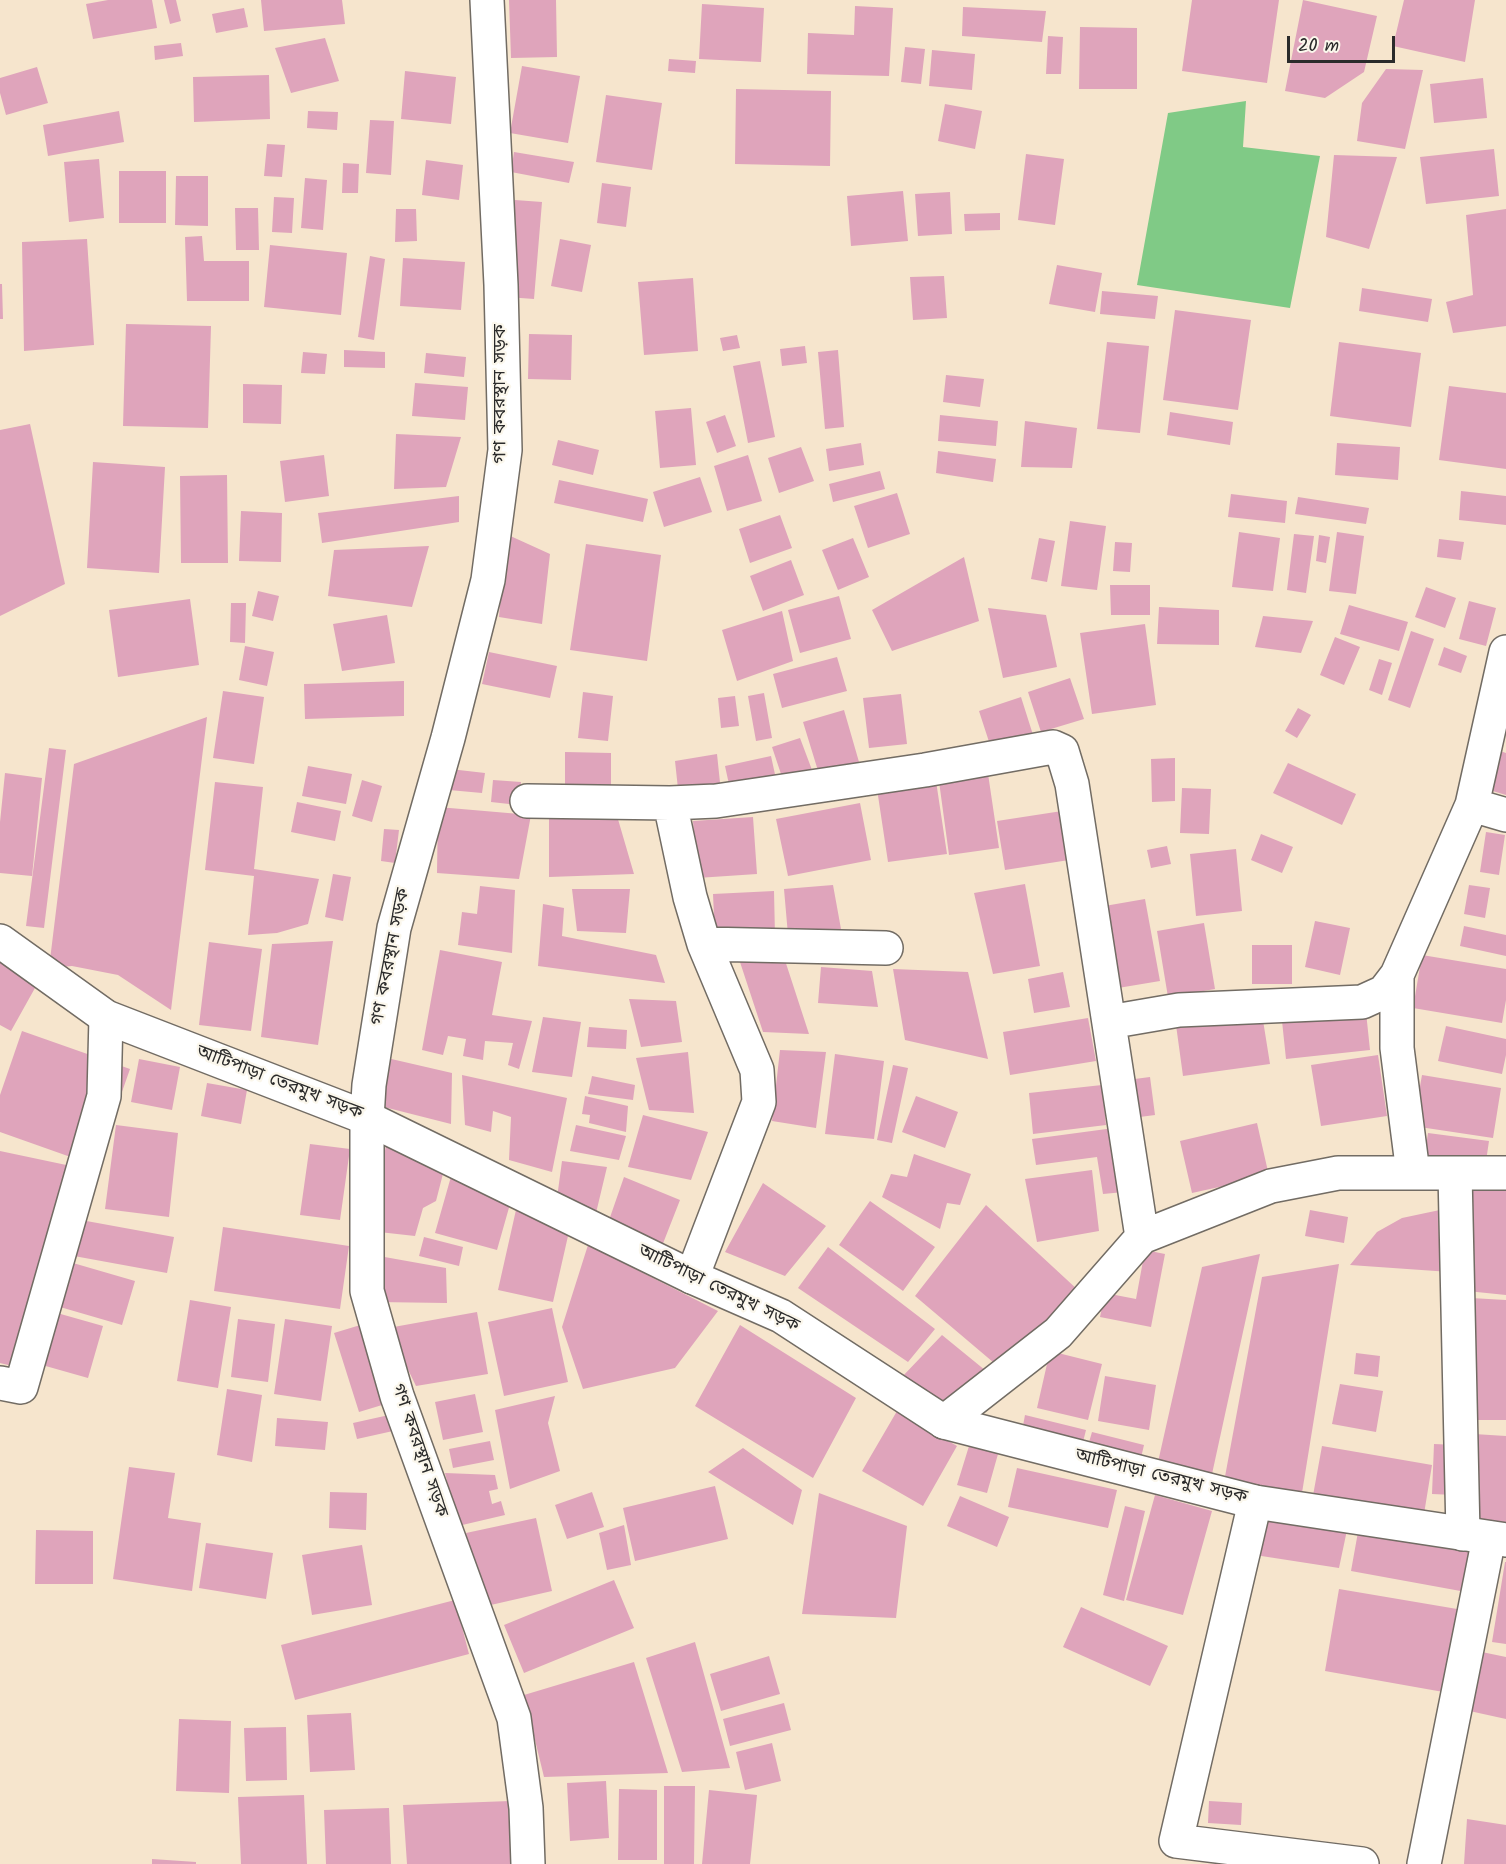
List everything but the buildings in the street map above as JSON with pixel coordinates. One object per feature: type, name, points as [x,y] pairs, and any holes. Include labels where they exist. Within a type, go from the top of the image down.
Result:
[{"type":"street","name":"গণ কবরস্থান সড়ক","points":[[487,0],[501,285],[505,450],[488,580],[448,738],[394,928],[369,1085],[367,1291],[397,1396],[514,1718],[526,1808],[528,1864]]},
{"type":"street","points":[[1109,1022],[1179,1010],[1362,1002],[1384,992],[1396,975],[1472,805],[1506,652]]},
{"type":"street","points":[[527,801],[670,803],[716,801],[925,770],[1053,747],[1062,751],[1072,784],[1142,1237]]},
{"type":"street","points":[[670,803],[690,897],[704,944],[757,1070],[759,1102],[692,1277]]},
{"type":"street","points":[[1472,805],[1506,815]]},
{"type":"street","name":"আটিপাড়া তেরমুখ সড়ক","points":[[0,941],[106,1017],[367,1118],[692,1277],[782,1316],[944,1422],[1255,1502],[1486,1538]]},
{"type":"street","points":[[704,944],[886,948]]},
{"type":"street","points":[[1396,975],[1397,1048],[1413,1173]]},
{"type":"street","points":[[0,1383],[21,1387],[104,1096],[106,1017]]},
{"type":"street","points":[[944,1422],[1058,1333],[1142,1237],[1271,1186],[1338,1173],[1506,1173]]},
{"type":"street","points":[[1424,1864],[1486,1538],[1455,1173]]},
{"type":"street","points":[[1255,1502],[1222,1653],[1174,1852],[1362,1864]]},
{"type":"green space","points":[[1246,101],[1243,147],[1320,156],[1290,308],[1137,285],[1168,113]]}]
